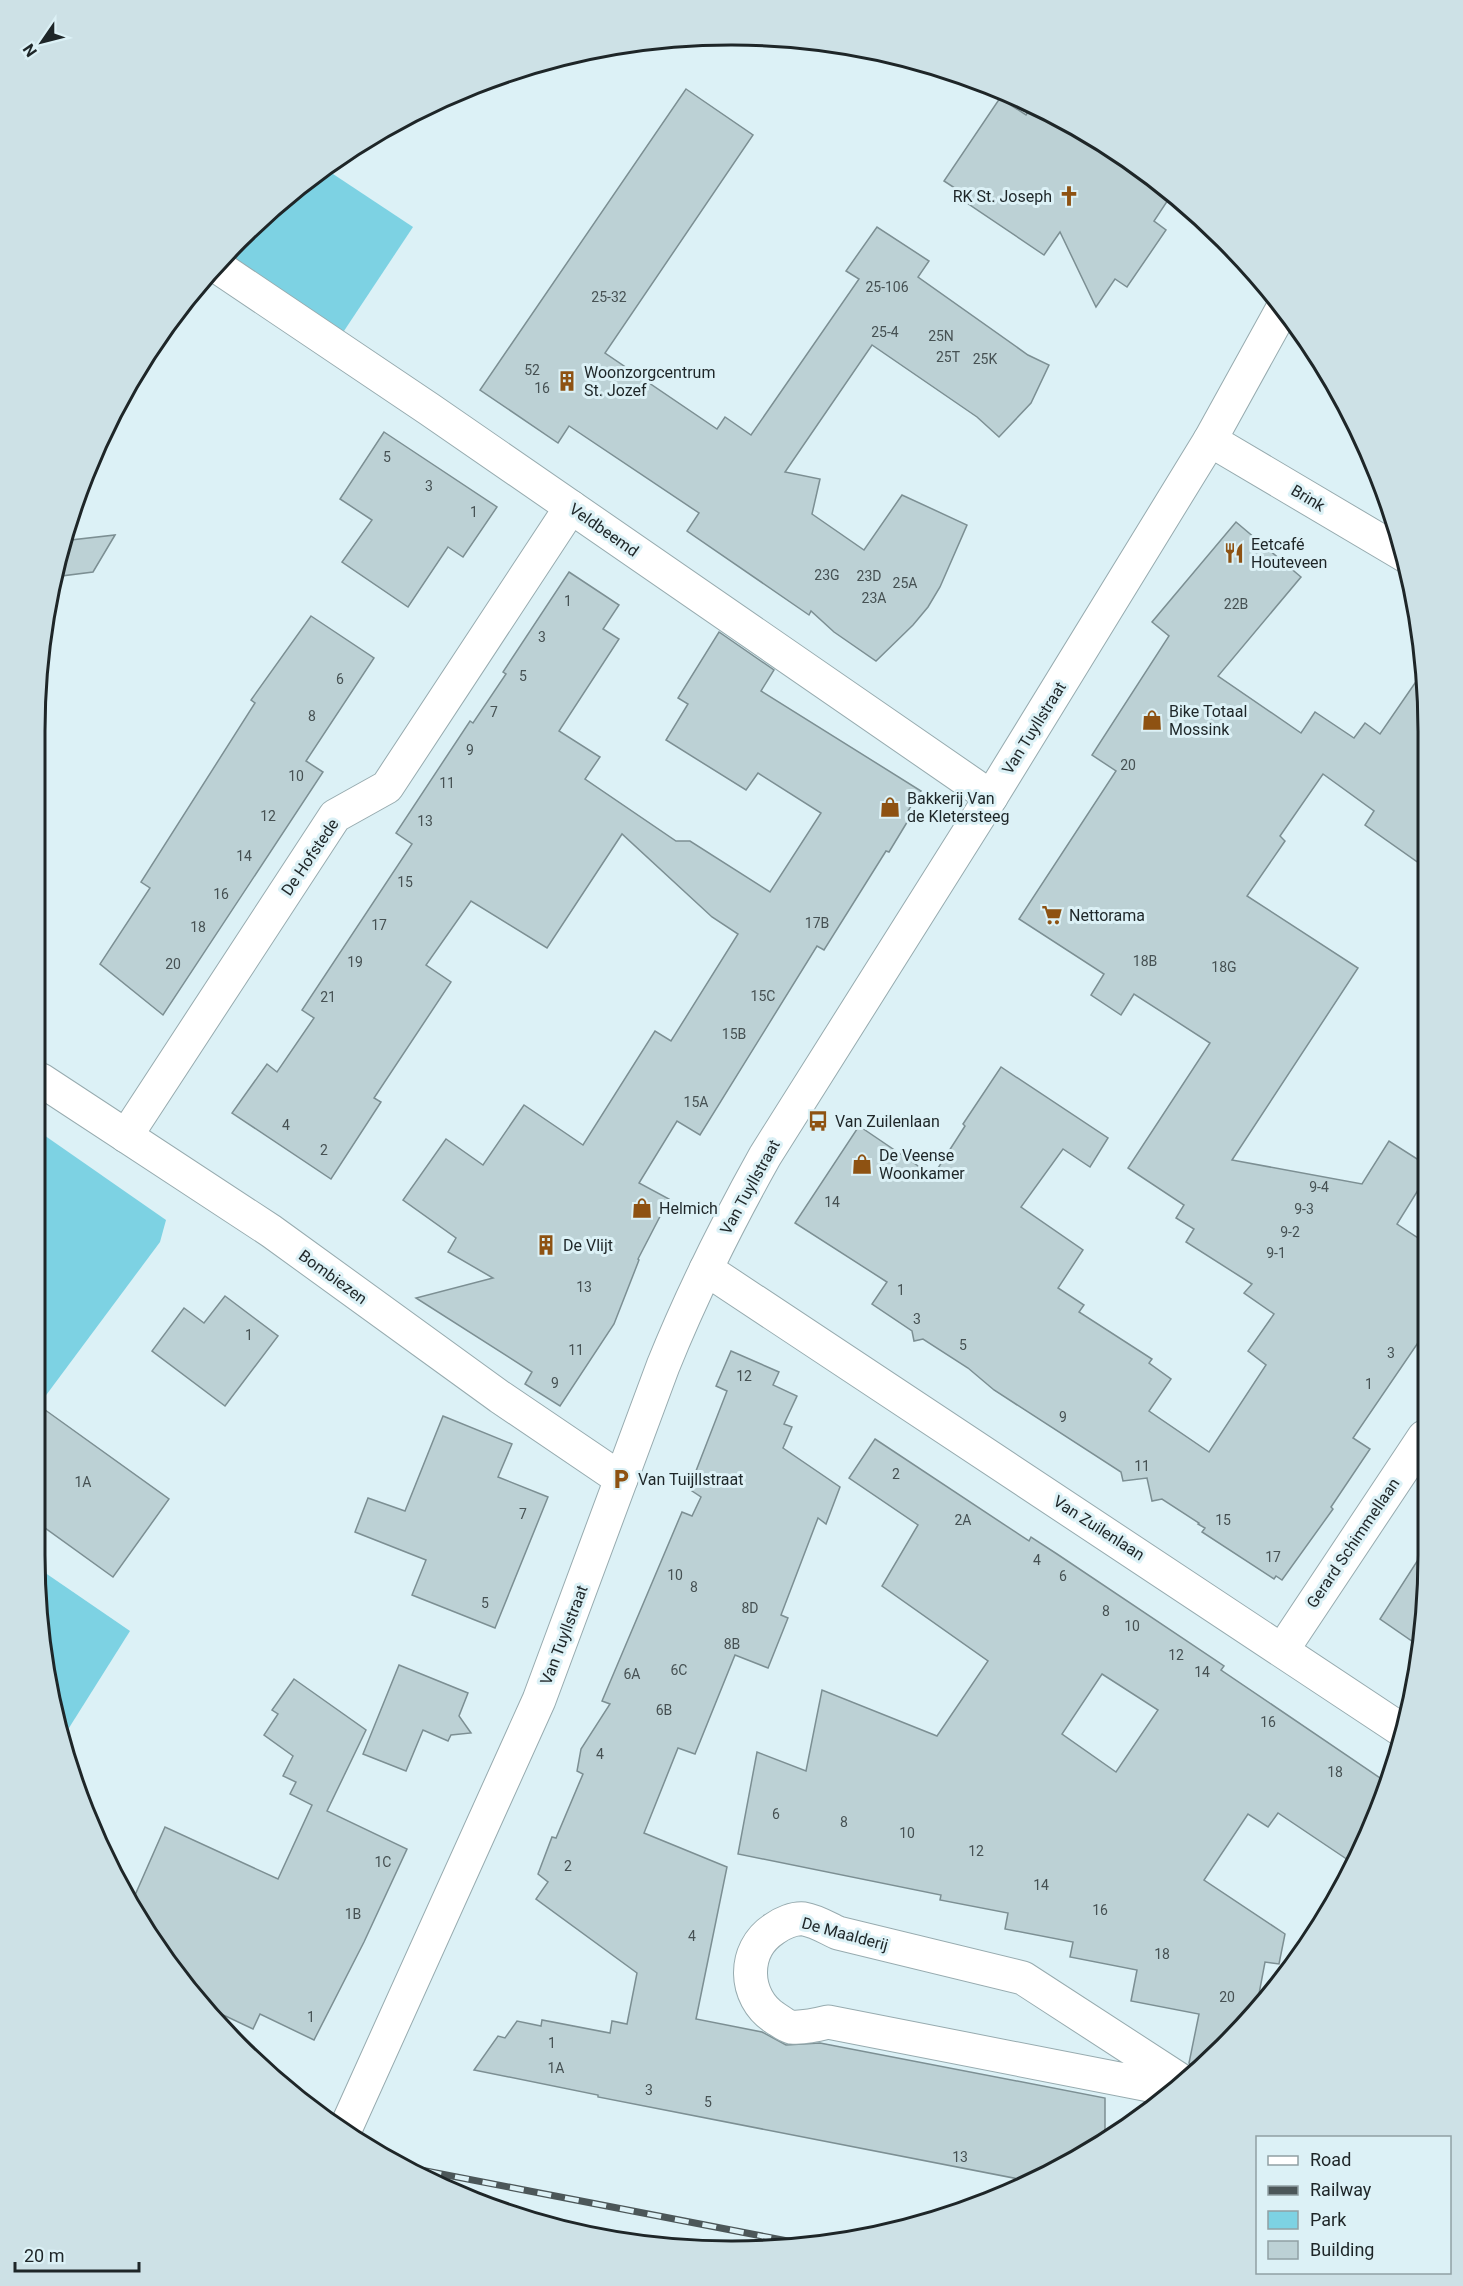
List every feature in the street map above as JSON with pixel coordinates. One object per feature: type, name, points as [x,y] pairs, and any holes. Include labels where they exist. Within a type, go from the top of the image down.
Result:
[{"type":"street","name":"Veldbeemd","points":[[223,270],[991,797]]},
{"type":"street","name":"Van Tuyllstraat","points":[[348,2123],[539,1700],[560,1649],[667,1357],[706,1269],[742,1197],[765,1156],[991,797],[1210,440],[1278,317]]},
{"type":"street","name":"Brink","points":[[1210,440],[1393,549]]},
{"type":"street","name":"De Hofstede","points":[[126,1136],[335,816],[387,787],[571,507]]},
{"type":"street","name":"Bombiezen","points":[[45,1083],[271,1231],[500,1396],[621,1479]]},
{"type":"street","name":"Van Zuilenlaan","points":[[706,1269],[1396,1726]]},
{"type":"street","name":"Gerard Schimmellaan","points":[[1283,1649],[1418,1446]]},
{"type":"street","name":"De Maalderij","points":[[1163,2088],[828,2022],[807,2027],[789,2027],[768,2013],[754,1994],[749,1973],[754,1952],[765,1935],[783,1923],[802,1919],[838,1933],[1023,1978],[1176,2077]]},
{"type":"green space","points":[[333,174],[413,227],[340,337],[229,264],[279,215]]},
{"type":"green space","points":[[45,1136],[166,1220],[160,1242],[45,1397]]},
{"type":"green space","points":[[45,1573],[130,1631],[68,1730],[51,1644]]},
{"type":"building","name":"Woonzorgcentrum St. Jozef","points":[[686,89],[753,135],[605,353],[717,429],[725,417],[751,435],[859,279],[846,271],[877,227],[929,261],[918,277],[1028,355],[1049,365],[1031,403],[999,437],[977,417],[872,345],[785,472],[820,479],[812,514],[864,550],[902,495],[967,525],[940,587],[928,607],[876,661],[834,632],[811,611],[809,615],[687,531],[699,513],[569,426],[558,443],[480,390]]},
{"type":"building","name":"RK St. Joseph","points":[[999,99],[1026,115],[1027,113],[1075,137],[1149,187],[1167,201],[1154,221],[1166,230],[1127,287],[1115,279],[1096,307],[1060,232],[1044,255],[967,203],[970,198],[944,181]]},
{"type":"building","points":[[384,432],[497,507],[463,557],[448,547],[408,607],[342,562],[372,520],[340,499]]},
{"type":"building","points":[[1236,522],[1301,577],[1218,676],[1301,733],[1315,712],[1354,738],[1365,723],[1380,734],[1416,681],[1418,862],[1365,825],[1374,811],[1323,774],[1280,836],[1285,841],[1247,896],[1358,968],[1232,1160],[1362,1184],[1389,1141],[1418,1160],[1418,1190],[1397,1224],[1418,1238],[1418,1343],[1353,1438],[1370,1449],[1331,1507],[1333,1509],[1282,1580],[1276,1576],[1274,1579],[1202,1532],[1205,1528],[1199,1523],[1162,1499],[1152,1501],[1147,1478],[1123,1481],[1121,1472],[994,1390],[968,1368],[923,1339],[914,1341],[912,1331],[872,1304],[887,1282],[795,1223],[859,1126],[933,1176],[965,1126],[963,1124],[1001,1067],[1108,1138],[1090,1167],[1063,1149],[1021,1207],[1083,1250],[1058,1288],[1084,1305],[1079,1312],[1152,1359],[1149,1363],[1171,1379],[1149,1411],[1209,1452],[1266,1365],[1248,1351],[1274,1314],[1244,1293],[1252,1284],[1186,1242],[1194,1229],[1176,1218],[1184,1205],[1128,1168],[1210,1043],[1134,994],[1121,1015],[1091,995],[1104,974],[1019,919],[1116,771],[1092,755],[1169,636],[1152,622]]},
{"type":"building","points":[[115,535],[93,572],[63,576],[72,540]]},
{"type":"building","points":[[569,572],[619,605],[603,629],[619,639],[559,731],[600,757],[585,779],[676,841],[690,841],[770,892],[821,813],[758,773],[746,790],[666,740],[688,704],[678,698],[719,632],[774,670],[761,691],[921,791],[908,811],[909,819],[889,852],[886,851],[824,950],[817,946],[700,1135],[677,1121],[639,1183],[669,1199],[638,1259],[614,1324],[560,1406],[525,1384],[532,1372],[416,1298],[493,1278],[448,1252],[456,1238],[403,1200],[446,1139],[483,1165],[524,1105],[583,1145],[655,1031],[671,1041],[738,934],[712,917],[622,834],[547,948],[471,901],[426,965],[451,982],[374,1098],[381,1102],[331,1179],[232,1113],[267,1064],[277,1072],[314,1018],[302,1010],[412,844],[396,833],[470,721],[473,723],[506,674],[503,672]]},
{"type":"building","points":[[311,616],[374,658],[306,761],[323,772],[163,1015],[100,964],[150,888],[141,882],[255,703],[251,700]]},
{"type":"building","points":[[225,1296],[278,1336],[225,1406],[152,1351],[184,1308],[204,1323]]},
{"type":"building","points":[[731,1351],[779,1372],[773,1385],[797,1396],[784,1424],[792,1427],[783,1448],[840,1487],[826,1524],[818,1518],[781,1615],[788,1618],[768,1668],[735,1655],[695,1754],[678,1748],[644,1833],[727,1867],[696,2019],[762,2032],[786,2045],[820,2043],[1105,2098],[1105,2130],[1075,2149],[1016,2179],[598,2097],[598,2095],[474,2070],[498,2036],[505,2038],[517,2021],[541,2026],[542,2020],[610,2033],[612,2021],[627,2024],[637,1973],[536,1899],[548,1882],[538,1874],[552,1837],[556,1838],[583,1774],[577,1771],[581,1749],[610,1704],[602,1701],[682,1512],[692,1516],[701,1497],[689,1489],[727,1391],[716,1386]]},
{"type":"building","points":[[45,1410],[169,1499],[113,1577],[45,1528]]},
{"type":"building","points":[[443,1416],[512,1444],[498,1477],[548,1497],[495,1628],[412,1595],[426,1560],[355,1532],[368,1498],[405,1511]]},
{"type":"building","points":[[875,1439],[1029,1541],[1031,1537],[1224,1666],[1221,1670],[1381,1778],[1346,1859],[1278,1813],[1268,1827],[1248,1814],[1204,1880],[1285,1934],[1279,1964],[1265,1962],[1259,1993],[1217,2040],[1191,2065],[1189,2063],[1199,2014],[1131,2001],[1137,1970],[1070,1957],[1073,1942],[1005,1929],[1008,1913],[940,1900],[941,1895],[738,1854],[757,1752],[806,1771],[822,1690],[937,1736],[988,1661],[882,1586],[918,1525],[849,1478]],"holes":[[[1102,1674],[1158,1710],[1116,1772],[1062,1734]]]},
{"type":"building","points":[[1418,1560],[1412,1641],[1380,1619]]},
{"type":"building","points":[[399,1665],[468,1693],[459,1716],[471,1733],[451,1735],[448,1741],[423,1730],[406,1771],[363,1754]]},
{"type":"building","points":[[294,1679],[366,1730],[327,1811],[407,1849],[364,1942],[314,2040],[260,2014],[253,2029],[222,2014],[187,1972],[135,1895],[165,1827],[278,1879],[312,1805],[290,1794],[296,1782],[283,1776],[293,1756],[264,1735],[278,1714],[272,1710]]},
{"type":"railway","points":[[433,2172],[780,2240]]},
{"type":"place","name":"RK St. Joseph","points":[[1069,196]]},
{"type":"place","name":"Woonzorgcentrum St. Jozef","points":[[567,381]]},
{"type":"place","name":"Eetcafé Houteveen","points":[[1234,553]]},
{"type":"place","name":"Bike Totaal Mossink","points":[[1152,720]]},
{"type":"place","name":"Bakkerij Van de Kletersteeg","points":[[890,807]]},
{"type":"place","name":"Nettorama","points":[[1052,915]]},
{"type":"place","name":"Van Zuilenlaan","points":[[818,1121]]},
{"type":"place","name":"De Veense Woonkamer","points":[[862,1164]]},
{"type":"place","name":"Helmich","points":[[642,1208]]},
{"type":"place","name":"De Vlijt","points":[[546,1245]]},
{"type":"place","name":"Van Tuijllstraat","points":[[621,1479]]}]
